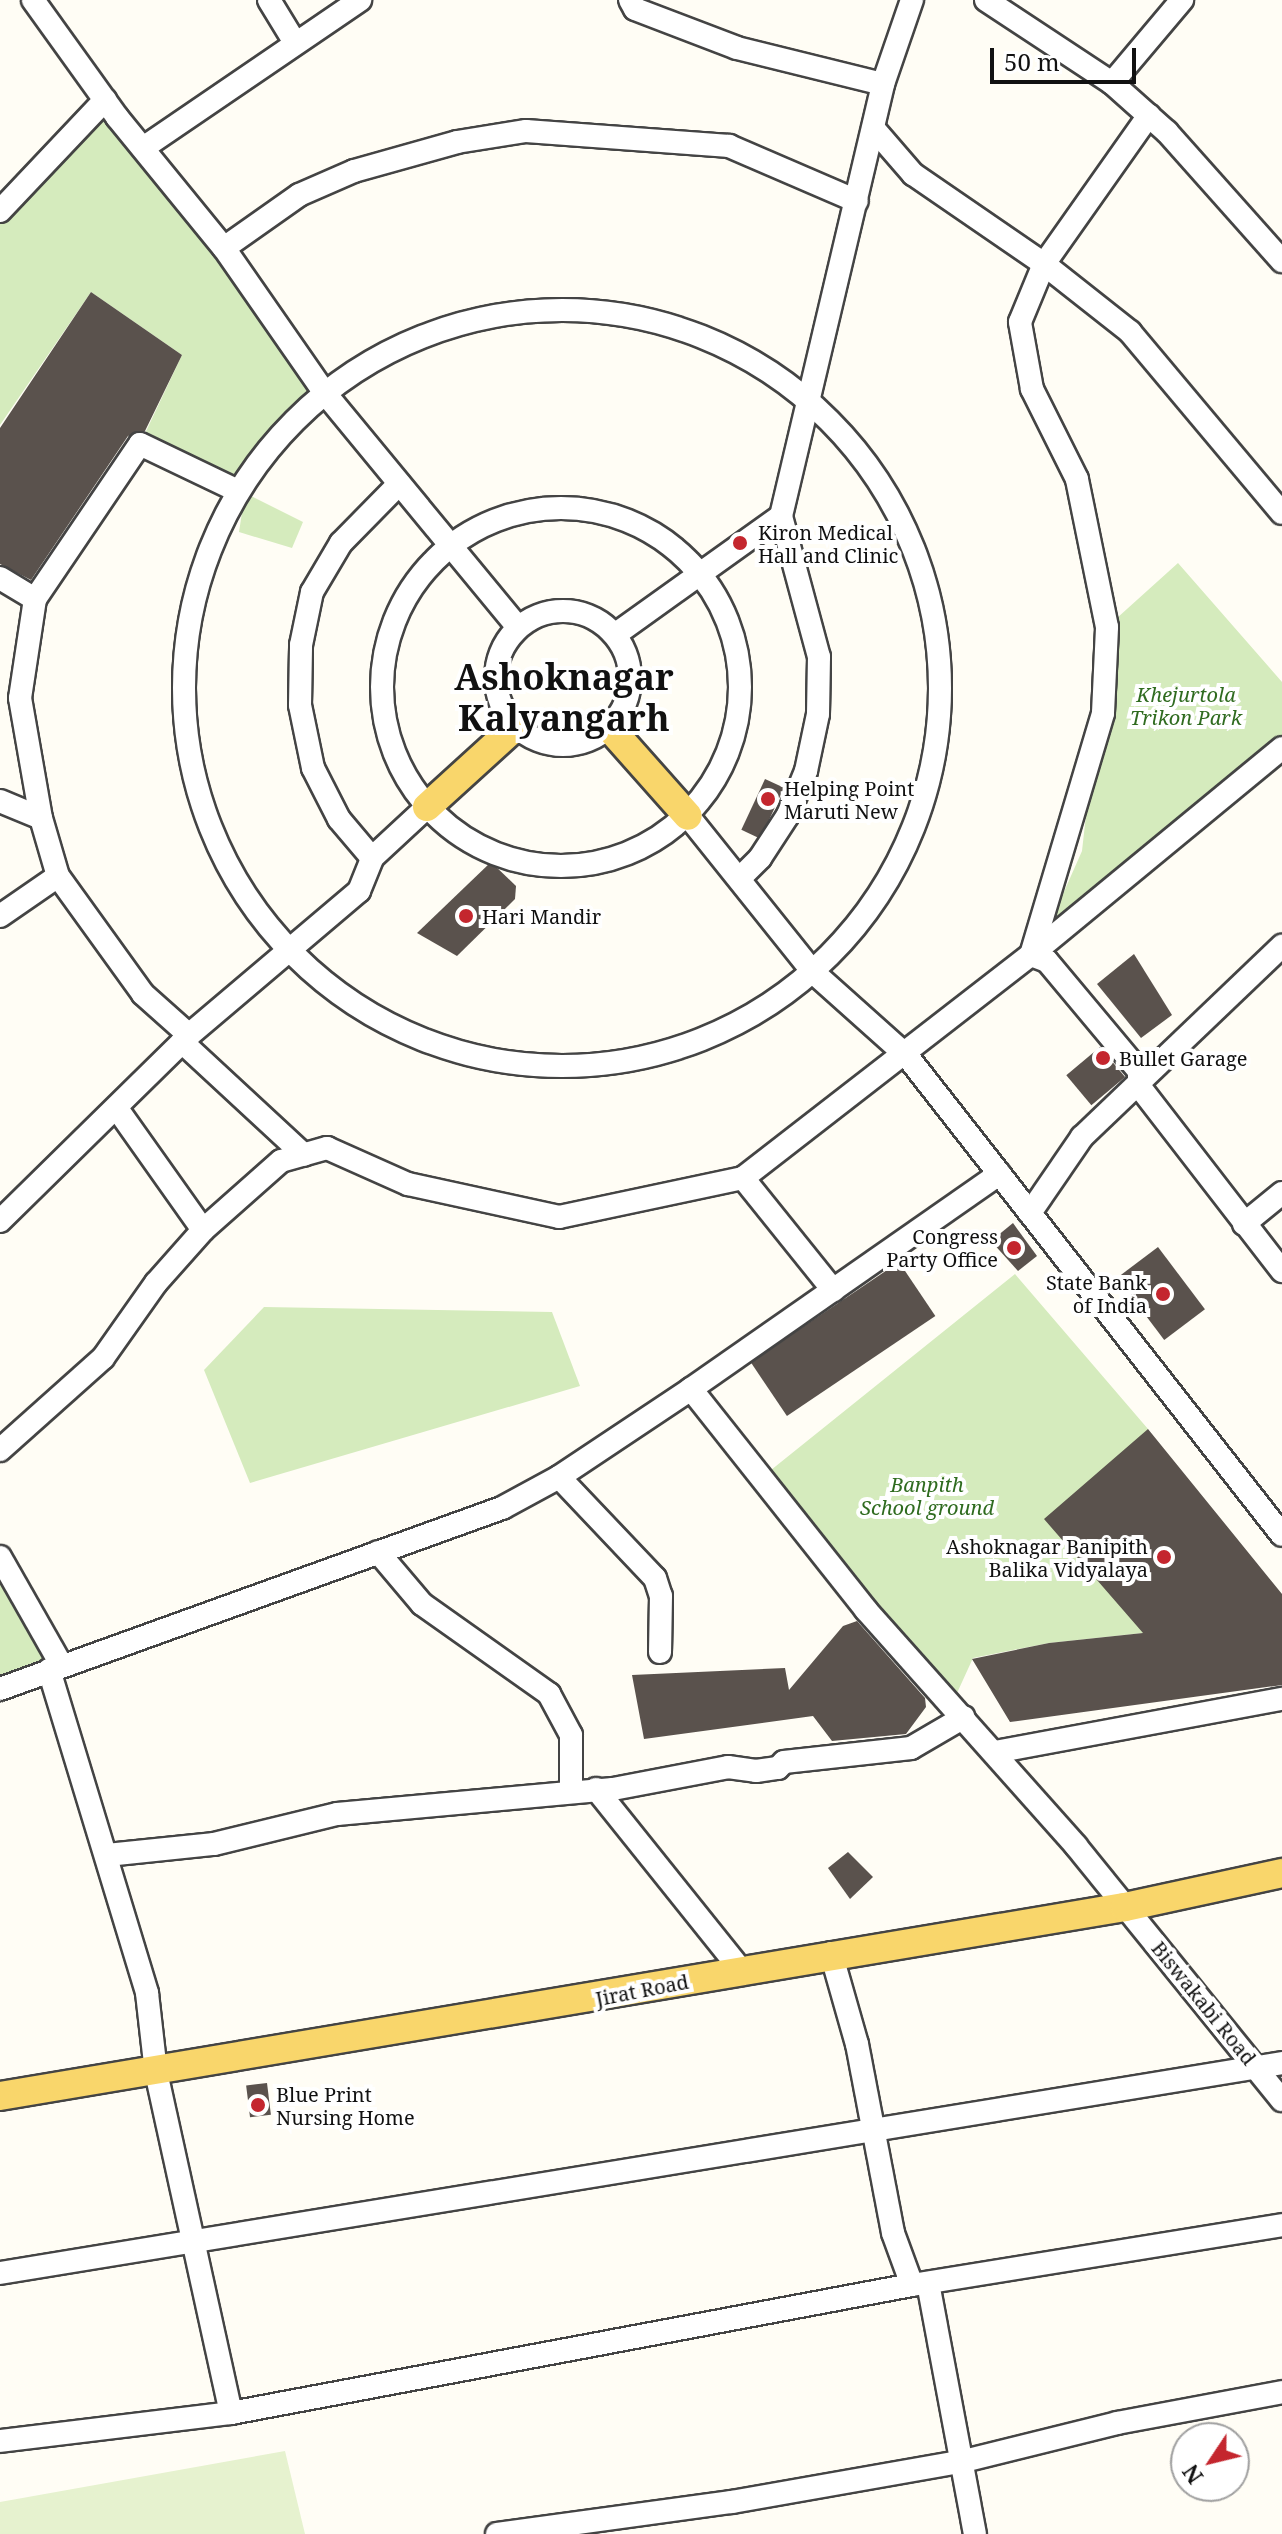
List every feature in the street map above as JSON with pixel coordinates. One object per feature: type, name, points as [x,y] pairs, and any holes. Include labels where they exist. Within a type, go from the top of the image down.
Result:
[{"type":"main road","points":[[427,807],[516,726]]},
{"type":"main road","points":[[608,726],[688,816]]},
{"type":"main road","name":"Jirat Road","points":[[0,2096],[156,2072],[831,1953],[1125,1907],[1282,1873]]},
{"type":"street","points":[[33,0],[105,100],[224,248],[324,392],[517,626]]},
{"type":"street","points":[[269,0],[294,41]]},
{"type":"street","points":[[143,148],[294,41],[360,0]]},
{"type":"street","points":[[630,0],[635,9],[737,48],[883,84]]},
{"type":"street","points":[[741,877],[760,858],[788,815],[806,771],[818,714],[819,657],[781,516],[883,84],[912,0]]},
{"type":"street","points":[[986,0],[1112,83],[1149,115],[1239,208],[1282,261]]},
{"type":"street","points":[[1112,83],[1182,0]]},
{"type":"street","points":[[0,211],[105,100]]},
{"type":"street","points":[[1031,955],[1103,713],[1107,627],[1077,479],[1032,389],[1020,322],[1044,264],[1149,115]]},
{"type":"street","points":[[874,129],[913,174],[1044,264],[1130,332],[1282,513]]},
{"type":"street","points":[[224,248],[299,195],[354,171],[457,142],[526,131],[729,146],[857,201]]},
{"type":"street","points":[[529,311],[604,312],[678,328],[746,359],[808,402],[870,470],[907,537],[928,595],[940,687],[929,778],[916,822],[874,904],[813,972],[740,1023],[686,1046],[614,1063],[525,1065],[481,1058],[398,1028],[335,989],[290,950],[236,878],[215,838],[188,737],[184,662],[190,617],[211,545],[238,491],[276,438],[324,392],[386,351],[456,324],[529,311]]},
{"type":"street","points":[[238,491],[140,444],[35,599],[20,698],[41,818],[58,876],[143,994],[304,1155]]},
{"type":"street","points":[[372,858],[339,819],[313,768],[300,705],[301,645],[312,592],[341,543],[399,484]]},
{"type":"street","points":[[535,508],[581,508],[626,519],[667,542],[700,574],[729,626],[738,655],[740,700],[732,744],[713,784],[688,816],[646,846],[601,863],[553,867],[492,852],[463,838],[427,807],[390,743],[382,707],[382,670],[403,600],[450,544],[490,521],[535,508]]},
{"type":"street","points":[[616,634],[781,516]]},
{"type":"street","points":[[0,578],[35,599]]},
{"type":"street","points":[[550,610],[586,613],[616,634],[631,671],[623,710],[596,738],[557,746],[516,726],[497,699],[496,659],[517,626],[550,610]]},
{"type":"street","points":[[0,1450],[103,1358],[156,1283],[203,1230],[281,1161],[327,1148],[408,1184],[559,1217],[743,1178],[907,1056],[1282,748]]},
{"type":"street","points":[[0,801],[41,818]]},
{"type":"street","points":[[0,1221],[118,1110],[186,1038],[359,891],[372,858],[427,807]]},
{"type":"street","points":[[688,816],[741,877],[813,972],[907,1056],[1282,1535]]},
{"type":"street","points":[[0,916],[58,876]]},
{"type":"street","points":[[1030,1213],[1082,1137],[1139,1086],[1282,946]]},
{"type":"street","points":[[1031,955],[1047,961],[1139,1071],[1139,1086],[1282,1271]]},
{"type":"street","points":[[118,1110],[203,1230]]},
{"type":"street","points":[[0,1689],[192,1623],[502,1508],[559,1477],[691,1389],[999,1174]]},
{"type":"street","points":[[743,1178],[833,1290]]},
{"type":"street","points":[[1244,1224],[1282,1193]]},
{"type":"street","name":"Biswakabi Road","points":[[691,1389],[866,1610],[995,1752],[1282,2100]]},
{"type":"street","points":[[559,1477],[655,1578],[661,1596],[660,1652]]},
{"type":"street","points":[[378,1552],[422,1604],[549,1694],[571,1735],[571,1790]]},
{"type":"street","points":[[0,1557],[56,1668],[147,1993],[156,2072],[231,2413]]},
{"type":"street","points":[[995,1752],[1282,1699]]},
{"type":"street","points":[[107,1855],[214,1844],[337,1814],[596,1789],[728,1767],[756,1771],[778,1768],[784,1762],[911,1748],[964,1717]]},
{"type":"street","points":[[596,1789],[741,1970]]},
{"type":"street","points":[[831,1953],[857,2044],[893,2233],[920,2284],[964,2461],[975,2534]]},
{"type":"street","points":[[0,2273],[1282,2063]]},
{"type":"street","points":[[0,2441],[231,2413],[920,2284],[1282,2225]]},
{"type":"street","points":[[497,2534],[732,2502],[964,2461],[1117,2423],[1282,2392]]},
{"type":"green space","points":[[105,100],[324,392],[281,433],[238,491],[140,444],[182,355],[91,292],[0,425],[0,216]]},
{"type":"green space","points":[[245,493],[303,522],[292,548],[239,532]]},
{"type":"green space","name":"Khejurtola Trikon Park","points":[[1178,563],[1282,682],[1282,739],[1044,937],[1082,851],[1107,627]]},
{"type":"green space","name":"Banpith School ground","points":[[1015,1274],[1148,1429],[1143,1633],[1049,1643],[973,1658],[952,1704],[761,1478]]},
{"type":"green space","points":[[264,1307],[552,1312],[580,1386],[250,1483],[204,1370]]},
{"type":"green space","points":[[0,1552],[62,1666],[0,1688]]},
{"type":"green space","points":[[285,2451],[305,2534],[0,2534],[0,2502]]},
{"type":"building","points":[[91,292],[182,355],[145,431],[128,436],[31,580],[0,564],[0,428]]},
{"type":"building","points":[[765,779],[784,788],[760,839],[741,830]]},
{"type":"building","name":"Hari Mandir","points":[[491,862],[516,886],[515,899],[457,956],[417,933]]},
{"type":"building","points":[[1134,954],[1172,1015],[1141,1038],[1097,984]]},
{"type":"building","name":"Bullet Garage","points":[[1100,1047],[1125,1077],[1091,1105],[1066,1075]]},
{"type":"building","name":"Congress Party Office","points":[[1013,1223],[1037,1256],[1018,1271],[991,1241]]},
{"type":"building","name":"State Bank of India","points":[[1158,1247],[1205,1309],[1164,1340],[1117,1278]]},
{"type":"building","points":[[899,1262],[935,1316],[787,1416],[751,1362]]},
{"type":"building","name":"Ashoknagar Banipith Balika Vidyalaya","points":[[1148,1429],[1282,1594],[1282,1685],[1010,1722],[972,1659],[1049,1643],[1143,1633],[1044,1519]]},
{"type":"building","points":[[857,1621],[925,1698],[926,1707],[906,1734],[832,1741],[813,1716],[644,1739],[632,1675],[785,1668],[789,1690],[843,1626]]},
{"type":"building","points":[[848,1852],[873,1877],[850,1899],[828,1868]]},
{"type":"building","points":[[267,2083],[271,2115],[250,2117],[246,2086]]},
{"type":"place","name":"Kiron Medical Hall and Clinic","points":[[740,543]]},
{"type":"place","name":"Helping Point Maruti New","points":[[768,799]]},
{"type":"place","name":"Hari Mandir","points":[[466,916]]},
{"type":"place","name":"Bullet Garage","points":[[1103,1058]]},
{"type":"place","name":"Congress Party Office","points":[[1014,1248]]},
{"type":"place","name":"State Bank of India","points":[[1163,1294]]},
{"type":"place","name":"Ashoknagar Banipith Balika Vidyalaya","points":[[1164,1557]]},
{"type":"place","name":"Blue Print Nursing Home","points":[[258,2105]]},
{"type":"district","name":"Ashoknagar Kalyangarh","points":[[564,696]]}]
